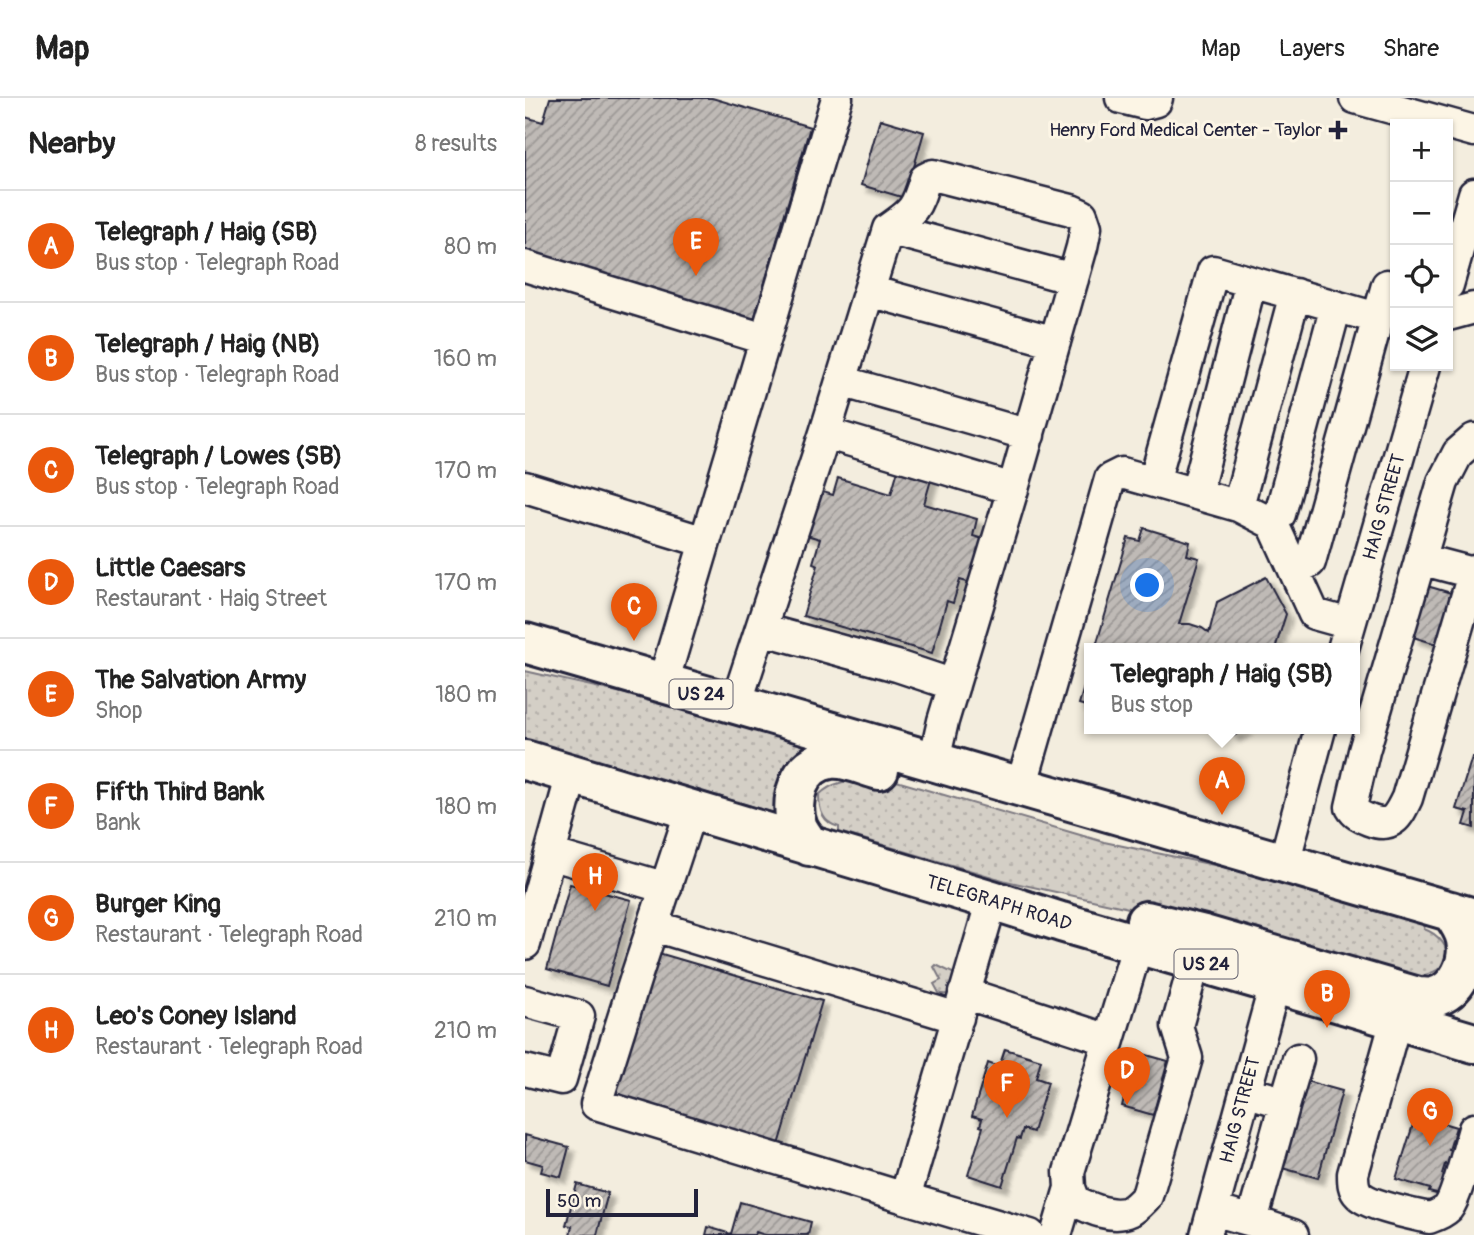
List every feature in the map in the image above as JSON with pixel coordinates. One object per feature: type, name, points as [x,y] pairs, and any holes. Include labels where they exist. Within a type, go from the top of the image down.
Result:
[{"type":"main road","name":"US 24","points":[[525,643],[1462,914]]},
{"type":"main road","points":[[525,659],[576,658]]},
{"type":"main road","points":[[810,846],[801,834],[796,820],[795,793],[809,769],[833,758],[1103,834],[1242,851]]},
{"type":"main road","name":"TELEGRAPH ROAD","points":[[525,760],[1474,1043]]},
{"type":"main road","points":[[1061,922],[1121,915],[1181,929],[1417,997],[1433,997],[1447,992],[1457,982],[1463,968],[1467,951],[1462,914]]},
{"type":"street","points":[[663,683],[837,98]]},
{"type":"street","points":[[1121,98],[1151,104],[1157,98]]},
{"type":"street","points":[[1355,98],[1418,106],[1474,131]]},
{"type":"street","points":[[736,704],[825,433],[888,229],[905,218],[918,204],[925,179],[933,176],[1071,210],[1082,215],[1086,227],[1082,247],[1029,435],[943,720],[934,761]]},
{"type":"street","points":[[1453,268],[1474,194]]},
{"type":"street","points":[[888,229],[1073,279]]},
{"type":"street","points":[[525,266],[765,339]]},
{"type":"street","points":[[1154,482],[1213,271],[1377,318]]},
{"type":"street","points":[[1196,494],[1251,282]]},
{"type":"street","points":[[1294,570],[1310,562],[1377,318],[1387,285],[1390,286]]},
{"type":"street","points":[[869,291],[1055,342]]},
{"type":"street","points":[[1238,506],[1295,294]]},
{"type":"street","points":[[1273,524],[1280,514],[1336,306]]},
{"type":"street","points":[[1453,314],[1474,308]]},
{"type":"street","name":"HAIG STREET","points":[[1347,637],[1424,371]]},
{"type":"street","points":[[841,381],[1029,435]]},
{"type":"street","points":[[825,433],[1013,489]]},
{"type":"street","points":[[1420,559],[1474,572],[1407,798],[1398,816],[1387,824],[1378,823],[1355,813],[1351,807],[1364,751],[1420,559],[1443,482],[1458,453],[1474,439]]},
{"type":"street","points":[[1021,787],[1110,479],[1122,473],[1238,506],[1273,524],[1314,614],[1347,637]]},
{"type":"street","points":[[525,487],[705,542]]},
{"type":"street","points":[[761,628],[954,685]]},
{"type":"street","points":[[1284,863],[1319,734]]},
{"type":"street","points":[[525,944],[572,774]]},
{"type":"street","points":[[691,810],[596,1104],[1030,1235]]},
{"type":"street","points":[[550,854],[666,888]]},
{"type":"street","points":[[905,1198],[992,900]]},
{"type":"street","points":[[654,926],[961,1006],[1109,1040]]},
{"type":"street","points":[[1138,944],[1069,1171],[1070,1188],[1075,1201],[1089,1208],[1115,1214],[1131,1211],[1147,1196],[1187,1058],[1177,1026],[1195,961]]},
{"type":"street","name":"HAIG STREET","points":[[1209,1223],[1275,984]]},
{"type":"street","points":[[525,1001],[579,1016],[561,1079],[525,1070]]},
{"type":"street","points":[[1396,1020],[1353,1174],[1353,1187],[1359,1196],[1375,1204],[1415,1215],[1429,1218],[1436,1216],[1448,1207],[1457,1187],[1474,1129]]},
{"type":"street","points":[[1252,1221],[1298,1059]]},
{"type":"street","points":[[1245,1091],[1285,1103]]},
{"type":"street","points":[[1056,1235],[1070,1188]]},
{"type":"street","points":[[1209,1223],[1252,1221],[1293,1235]]},
{"type":"shaded area","points":[[525,671],[653,700],[809,745],[793,759],[783,774],[777,792],[775,813],[525,740]]},
{"type":"shaded area","points":[[866,779],[891,785],[893,780],[1104,842],[1233,869],[1425,925],[1424,929],[1442,942],[1447,957],[1439,969],[1415,978],[1165,916],[1006,881],[839,832],[839,827],[829,823],[823,816],[819,795],[835,784]]},
{"type":"shaded area","points":[[936,965],[955,974],[953,991],[939,993],[934,984],[941,980],[934,967]]},
{"type":"building","points":[[550,98],[712,98],[810,127],[753,323],[525,257],[525,117],[543,122]]},
{"type":"building","points":[[880,119],[924,132],[905,198],[861,185]]},
{"type":"building","points":[[900,463],[933,473],[924,504],[977,519],[973,536],[990,541],[977,585],[960,580],[953,603],[947,601],[932,653],[803,616],[818,565],[813,563],[820,539],[803,534],[816,490],[833,495],[838,478],[891,494]]},
{"type":"building","points":[[1144,528],[1190,542],[1187,555],[1199,558],[1179,624],[1190,624],[1209,633],[1217,602],[1266,577],[1286,614],[1277,643],[1097,643],[1128,538],[1140,541]]},
{"type":"building","points":[[1427,586],[1458,595],[1443,646],[1413,637]]},
{"type":"building","points":[[1084,687],[1084,706],[1079,704]]},
{"type":"building","points":[[1472,757],[1474,828],[1464,825],[1468,812],[1456,809]]},
{"type":"building","points":[[570,884],[631,900],[607,986],[547,969]]},
{"type":"building","points":[[655,952],[822,1001],[779,1145],[612,1095]]},
{"type":"building","points":[[1005,1049],[1041,1060],[1036,1078],[1048,1082],[1033,1132],[1023,1129],[1020,1139],[1017,1138],[1002,1186],[968,1175],[983,1127],[980,1126],[982,1119],[972,1116],[988,1063],[999,1067]]},
{"type":"building","points":[[1136,1052],[1168,1061],[1153,1115],[1122,1106]]},
{"type":"building","points":[[1306,1081],[1342,1091],[1318,1178],[1282,1168]]},
{"type":"building","points":[[1416,1115],[1456,1127],[1449,1150],[1453,1151],[1442,1174],[1446,1176],[1440,1195],[1429,1192],[1430,1189],[1396,1179]]},
{"type":"building","points":[[525,1135],[569,1147],[561,1177],[541,1172],[543,1165],[525,1160]]},
{"type":"building","points":[[577,1184],[608,1193],[597,1235],[570,1235],[572,1226],[566,1225]]},
{"type":"building","points":[[740,1202],[811,1222],[808,1235],[765,1235],[756,1232],[755,1235],[706,1235],[708,1227],[731,1234]]},
{"type":"place","name":"Henry Ford Medical Center - Taylor","points":[[1338,130]]},
{"type":"place","name":"The Salvation Army","points":[[696,276]]},
{"type":"place","name":"Telegraph / Lowes (SB)","points":[[634,641]]},
{"type":"place","name":"Telegraph / Haig (SB)","points":[[1222,815]]},
{"type":"place","name":"Leo's Coney Island","points":[[595,911]]},
{"type":"place","name":"Telegraph / Haig (NB)","points":[[1327,1028]]},
{"type":"place","name":"Little Caesars","points":[[1127,1105]]},
{"type":"place","name":"Fifth Third Bank","points":[[1007,1118]]},
{"type":"place","name":"Burger King","points":[[1430,1146]]}]
